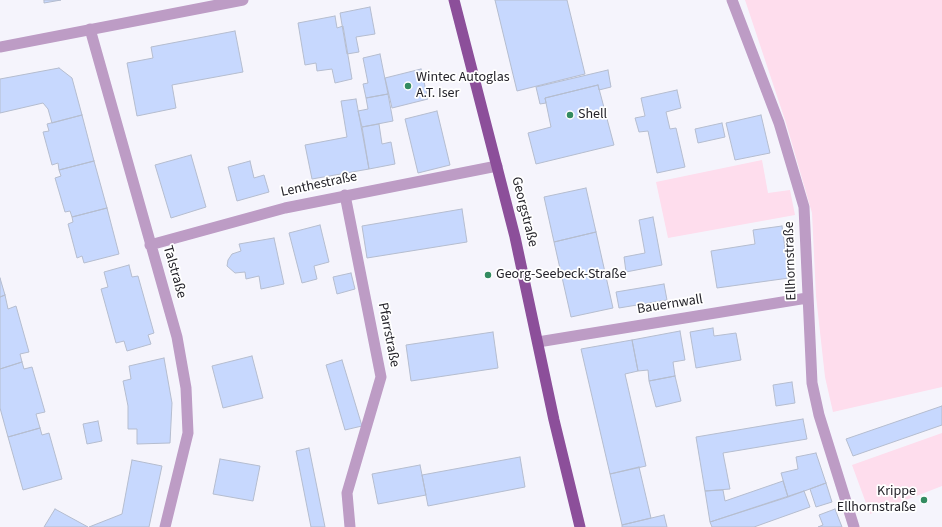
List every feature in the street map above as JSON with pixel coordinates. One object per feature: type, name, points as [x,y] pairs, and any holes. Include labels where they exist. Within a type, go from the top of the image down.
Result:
[{"type":"main road","name":"Georgstraße","points":[[454,0],[497,166],[538,342],[554,420],[580,527]]},
{"type":"street","points":[[0,46],[243,0]]},
{"type":"street","name":"Ellhornstraße","points":[[732,0],[779,123],[804,208],[812,383],[819,415],[854,527]]},
{"type":"street","name":"Talstraße","points":[[90,29],[177,337],[186,388],[188,433],[165,527]]},
{"type":"street","name":"Lenthestraße","points":[[150,245],[285,208],[497,166]]},
{"type":"street","name":"Pfarrstraße","points":[[345,195],[381,378],[347,493],[350,527]]},
{"type":"street","name":"Bauernwall","points":[[538,342],[807,298]]},
{"type":"shaded area","points":[[745,0],[942,0],[942,387],[833,412],[825,377],[816,296],[812,213],[786,123]]},
{"type":"shaded area","points":[[762,160],[768,193],[790,190],[795,215],[668,238],[656,182]]},
{"type":"shaded area","points":[[942,433],[942,486],[870,514],[852,465]]},
{"type":"building","points":[[44,0],[61,0],[44,3]]},
{"type":"building","points":[[495,0],[567,0],[585,74],[517,91]]},
{"type":"building","points":[[370,7],[375,34],[356,37],[359,52],[347,54],[340,13]]},
{"type":"building","points":[[335,16],[337,28],[343,26],[352,79],[335,83],[332,69],[317,71],[316,63],[305,65],[298,23]]},
{"type":"building","points":[[235,31],[243,72],[172,85],[176,108],[137,116],[127,63],[153,58],[151,47]]},
{"type":"building","points":[[380,54],[388,94],[366,98],[363,84],[368,83],[363,58]]},
{"type":"building","points":[[59,68],[72,78],[82,115],[52,123],[48,109],[43,103],[0,113],[0,79]]},
{"type":"building","points":[[421,69],[428,99],[392,108],[385,78]]},
{"type":"building","points":[[608,70],[611,87],[599,90],[598,85],[545,98],[546,103],[540,104],[536,87]]},
{"type":"building","points":[[598,85],[614,145],[536,164],[528,133],[551,127],[545,98]]},
{"type":"building","points":[[677,90],[681,108],[666,112],[670,129],[676,128],[685,167],[657,173],[648,131],[639,132],[635,118],[645,116],[641,98]]},
{"type":"building","points":[[388,94],[393,121],[362,127],[358,111],[368,109],[366,98]]},
{"type":"building","points":[[356,99],[369,169],[312,179],[305,145],[347,137],[341,101]]},
{"type":"building","points":[[437,111],[450,165],[418,173],[405,119]]},
{"type":"building","points":[[82,115],[94,161],[59,170],[58,163],[52,165],[43,132],[49,131],[47,124]]},
{"type":"building","points":[[761,115],[770,153],[735,160],[726,123]]},
{"type":"building","points":[[722,123],[725,137],[698,143],[695,129]]},
{"type":"building","points":[[379,124],[382,144],[391,142],[395,164],[369,169],[362,127]]},
{"type":"building","points":[[191,155],[206,207],[171,218],[155,165]]},
{"type":"building","points":[[94,161],[107,208],[72,217],[70,211],[65,212],[55,178],[61,176],[59,170]]},
{"type":"building","points":[[250,161],[254,178],[264,175],[269,192],[237,201],[228,167]]},
{"type":"building","points":[[586,188],[596,232],[554,242],[544,197]]},
{"type":"building","points":[[107,208],[119,254],[84,263],[82,256],[77,258],[68,224],[73,222],[72,217]]},
{"type":"building","points":[[462,209],[467,242],[367,258],[362,226]]},
{"type":"building","points":[[653,217],[662,265],[626,272],[624,257],[645,253],[639,220]]},
{"type":"building","points":[[320,225],[329,262],[314,266],[317,279],[302,283],[289,233]]},
{"type":"building","points":[[782,226],[789,278],[717,288],[711,251],[755,244],[753,230]]},
{"type":"building","points":[[596,232],[613,308],[571,317],[554,242]]},
{"type":"building","points":[[274,238],[284,284],[261,289],[259,276],[246,279],[245,272],[235,273],[227,266],[228,260],[232,254],[241,251],[239,244]]},
{"type":"building","points":[[129,265],[132,277],[138,276],[154,333],[148,335],[151,344],[127,351],[124,341],[116,343],[101,289],[108,287],[104,272]]},
{"type":"building","points":[[351,273],[355,289],[337,294],[333,277]]},
{"type":"building","points":[[0,278],[5,295],[0,297]]},
{"type":"building","points":[[664,284],[667,300],[619,308],[616,292]]},
{"type":"building","points":[[5,295],[8,309],[16,306],[29,352],[20,354],[22,362],[0,369],[0,297]]},
{"type":"building","points":[[713,328],[714,336],[736,333],[741,360],[696,368],[690,332]]},
{"type":"building","points":[[680,331],[685,360],[673,362],[675,376],[649,381],[648,370],[638,371],[632,340]]},
{"type":"building","points":[[493,332],[498,368],[411,381],[406,345]]},
{"type":"building","points":[[632,340],[638,371],[625,374],[646,466],[610,474],[581,349]]},
{"type":"building","points":[[252,356],[263,398],[223,408],[212,366]]},
{"type":"building","points":[[164,358],[172,403],[170,443],[137,444],[137,429],[128,429],[128,406],[123,381],[131,379],[129,366]]},
{"type":"building","points":[[342,360],[362,426],[345,430],[326,365]]},
{"type":"building","points":[[22,362],[24,369],[32,367],[45,412],[36,414],[40,428],[8,437],[0,408],[0,369]]},
{"type":"building","points":[[675,376],[681,401],[656,407],[649,381]]},
{"type":"building","points":[[792,382],[795,403],[776,406],[773,385]]},
{"type":"building","points":[[942,406],[942,425],[853,456],[846,439]]},
{"type":"building","points":[[803,419],[807,439],[723,453],[730,489],[705,491],[696,437]]},
{"type":"building","points":[[98,421],[102,441],[87,444],[83,424]]},
{"type":"building","points":[[40,428],[42,435],[49,433],[62,479],[23,490],[8,437]]},
{"type":"building","points":[[309,448],[325,527],[311,527],[296,451]]},
{"type":"building","points":[[816,453],[826,483],[788,497],[781,473],[798,469],[796,457]]},
{"type":"building","points":[[520,457],[525,487],[428,506],[422,475]]},
{"type":"building","points":[[220,459],[260,466],[253,501],[213,494]]},
{"type":"building","points":[[132,460],[162,466],[149,527],[89,527],[122,514]]},
{"type":"building","points":[[420,465],[426,495],[378,504],[372,474]]},
{"type":"building","points":[[639,467],[651,518],[622,525],[610,474]]},
{"type":"building","points":[[783,481],[788,497],[710,522],[705,491],[723,490],[725,501]]},
{"type":"building","points":[[826,483],[832,502],[816,507],[810,489]]},
{"type":"building","points":[[804,491],[810,507],[754,527],[712,527],[710,522]]},
{"type":"building","points":[[55,509],[88,527],[44,527]]},
{"type":"building","points":[[835,509],[842,527],[818,527],[823,525],[819,515]]},
{"type":"building","points":[[664,515],[667,527],[622,527],[622,525]]},
{"type":"place","name":"Wintec Autoglas A.T. Iser","points":[[408,86]]},
{"type":"place","name":"Shell","points":[[570,115]]},
{"type":"place","name":"Georg-Seebeck-Straße","points":[[488,275]]},
{"type":"place","name":"Krippe Ellhornstraße","points":[[924,500]]}]
